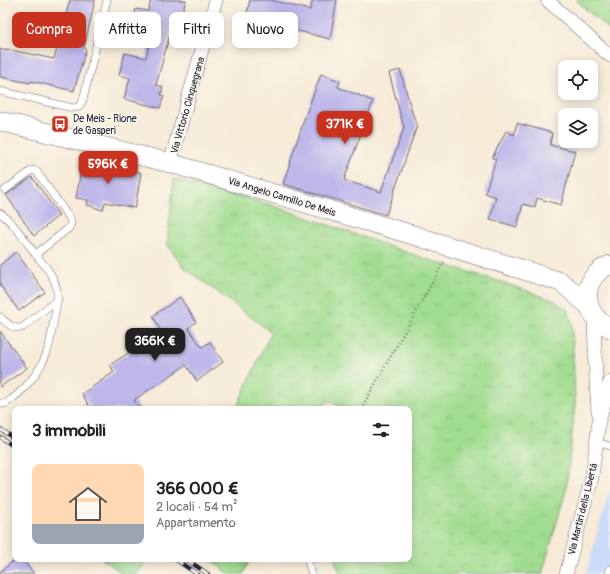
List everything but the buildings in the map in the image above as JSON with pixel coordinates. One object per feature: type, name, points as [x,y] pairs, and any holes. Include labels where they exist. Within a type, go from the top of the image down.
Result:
[{"type":"street","name":"Via Vittorio Cinquegrana","points":[[170,163],[216,0]]},
{"type":"street","points":[[547,0],[610,56]]},
{"type":"street","name":"Via Angelo Camillo De Meis","points":[[0,121],[170,163],[413,235],[561,282],[591,311],[598,321],[610,328]]},
{"type":"street","name":"Via Angelo Camillo De Meis","points":[[561,282],[580,279],[607,266]]},
{"type":"street","name":"Via Angelo Camillo De Meis","points":[[591,311],[587,293],[588,287],[607,266]]},
{"type":"street","name":"Via Martiri della Libertà","points":[[591,311],[599,421]]},
{"type":"street","name":"Via Martiri della Libertà","points":[[566,574],[592,476],[599,421],[610,382]]},
{"type":"lane","points":[[0,91],[72,108],[79,107],[83,100],[107,0]]},
{"type":"lane","points":[[5,190],[34,170],[37,172],[70,219],[71,223],[69,228],[36,254]]},
{"type":"lane","points":[[0,213],[13,225],[49,272],[56,285],[58,299],[47,352],[40,367],[28,385],[16,397],[5,404],[0,403]]},
{"type":"lane","points":[[0,317],[14,328],[19,329],[58,299]]},
{"type":"lane","points":[[596,442],[610,446]]},
{"type":"lane","points":[[308,562],[312,574]]},
{"type":"lane","points":[[609,574],[610,569]]},
{"type":"path","points":[[363,406],[446,260]]},
{"type":"shaded area","points":[[610,488],[610,574],[586,574]]},
{"type":"green space","points":[[576,0],[610,0],[610,31]]},
{"type":"green space","points":[[174,179],[265,203],[423,258],[553,300],[567,309],[572,324],[575,404],[566,490],[542,574],[341,574],[335,562],[412,562],[412,406],[339,406],[328,400],[325,406],[237,406],[271,332],[184,267],[167,244]]},
{"type":"green space","points":[[106,562],[146,562],[137,574],[123,574]]},
{"type":"green space","points":[[213,562],[249,562],[243,574],[230,574]]},
{"type":"railway","points":[[0,429],[12,437]]},
{"type":"railway","points":[[0,437],[12,445]]},
{"type":"railway","points":[[179,562],[197,574]]},
{"type":"railway","points":[[190,562],[208,574]]},
{"type":"place","name":"De Meis - Rione de Gasperi","points":[[60,124]]}]
